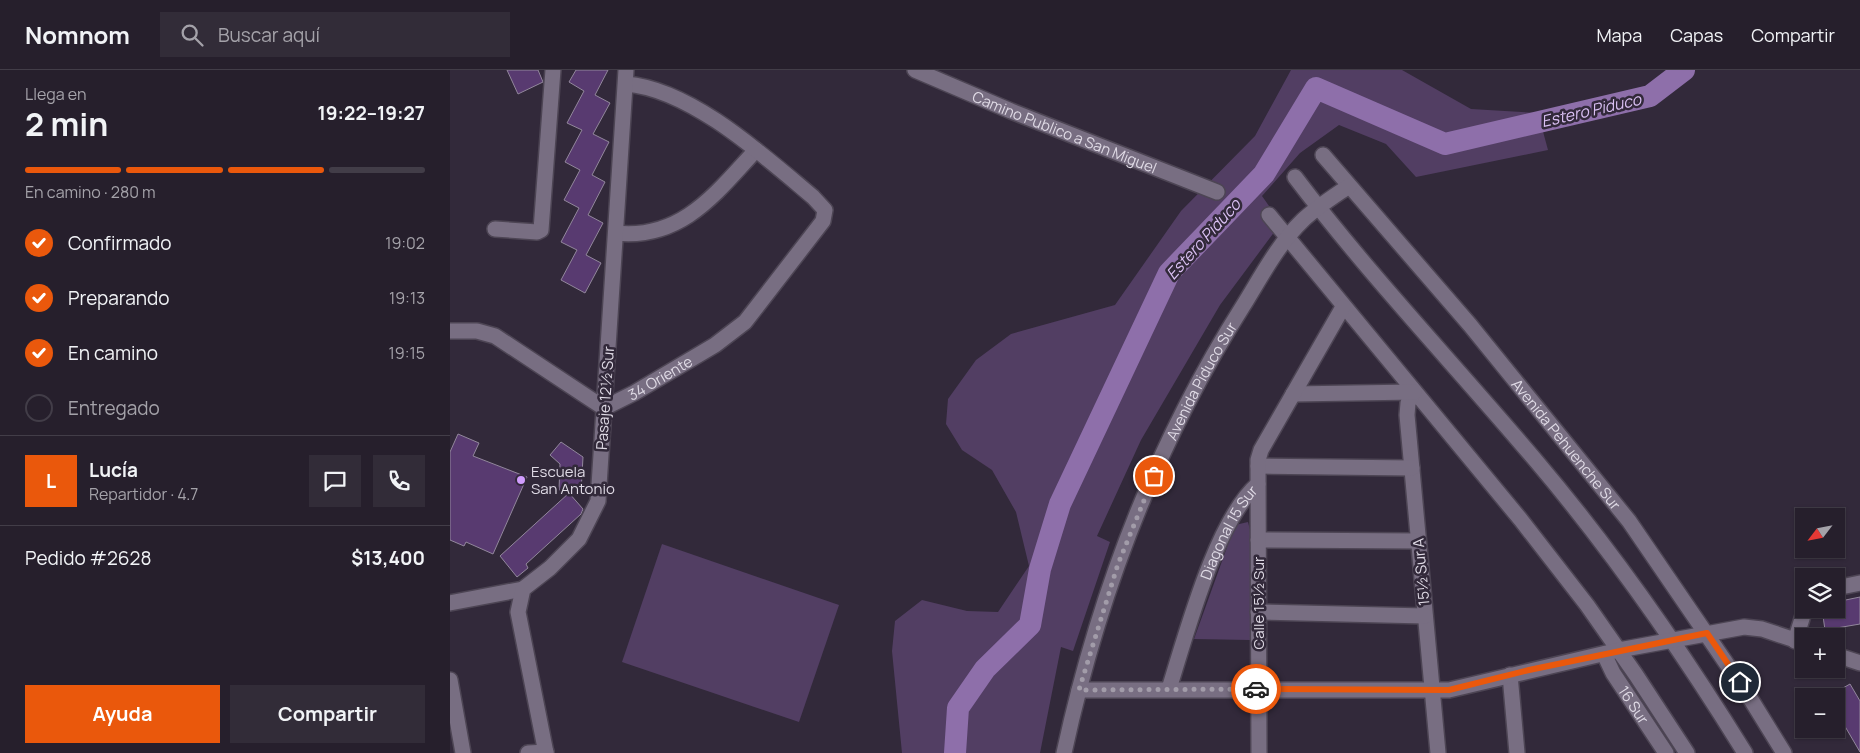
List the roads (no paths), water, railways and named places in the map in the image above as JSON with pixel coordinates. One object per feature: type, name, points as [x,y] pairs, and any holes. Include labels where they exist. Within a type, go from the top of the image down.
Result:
[{"type":"street","points":[[495,229],[537,232],[541,230],[553,70]]},
{"type":"street","name":"Camino Publico a San Miguel","points":[[915,70],[1011,111],[1217,192]]},
{"type":"street","points":[[616,233],[645,234],[675,224],[705,204],[756,150],[730,129],[698,110],[626,77]]},
{"type":"street","name":"Pasaje 12½ Sur","points":[[523,589],[550,568],[579,539],[598,501],[626,77]]},
{"type":"street","name":"34 Oriente","points":[[604,408],[715,344],[745,322],[823,222],[825,210],[813,197],[756,150]]},
{"type":"street","name":"Avenida Pehuenche Sur","points":[[1323,155],[1470,325],[1629,521],[1707,633],[1784,753]]},
{"type":"street","points":[[1295,177],[1318,208],[1537,462],[1591,529],[1673,640],[1745,753]]},
{"type":"street","name":"Avenida Piduco Sur","points":[[1064,753],[1079,690],[1118,564],[1165,452],[1231,326],[1287,238],[1318,208],[1349,186]]},
{"type":"street","points":[[1269,216],[1521,520],[1612,652],[1687,753]]},
{"type":"street","name":"Diagonal 15 Sur","points":[[1169,689],[1199,599],[1231,518],[1241,501],[1258,484],[1258,466],[1261,450],[1343,307]]},
{"type":"street","points":[[450,331],[477,331],[496,336],[604,408]]},
{"type":"street","points":[[1293,394],[1414,392]]},
{"type":"street","name":"15½ Sur A","points":[[1414,392],[1407,409],[1438,753]]},
{"type":"street","points":[[1258,466],[1412,468]]},
{"type":"street","name":"Calle 15½ Sur","points":[[1258,484],[1259,753]]},
{"type":"street","points":[[1258,540],[1418,540]]},
{"type":"street","points":[[1845,586],[1860,583]]},
{"type":"street","points":[[450,602],[523,589],[518,612],[546,752],[528,753]]},
{"type":"street","points":[[1258,612],[1425,616]]},
{"type":"street","points":[[1079,690],[1460,688],[1612,652],[1744,627],[1762,629],[1795,640]]},
{"type":"street","name":"16 Sur","points":[[1612,652],[1613,673],[1666,753]]},
{"type":"street","points":[[1845,658],[1860,663]]},
{"type":"street","points":[[1510,675],[1517,753]]},
{"type":"street","points":[[450,680],[463,753]]},
{"type":"waterway","name":"Estero Piduco","points":[[955,753],[958,708],[985,669],[1030,625],[1040,569],[1060,504],[1169,273],[1264,174],[1316,88],[1445,144],[1650,96],[1684,70]]},
{"type":"place","name":"Escuela San Antonio","points":[[521,480]]}]
